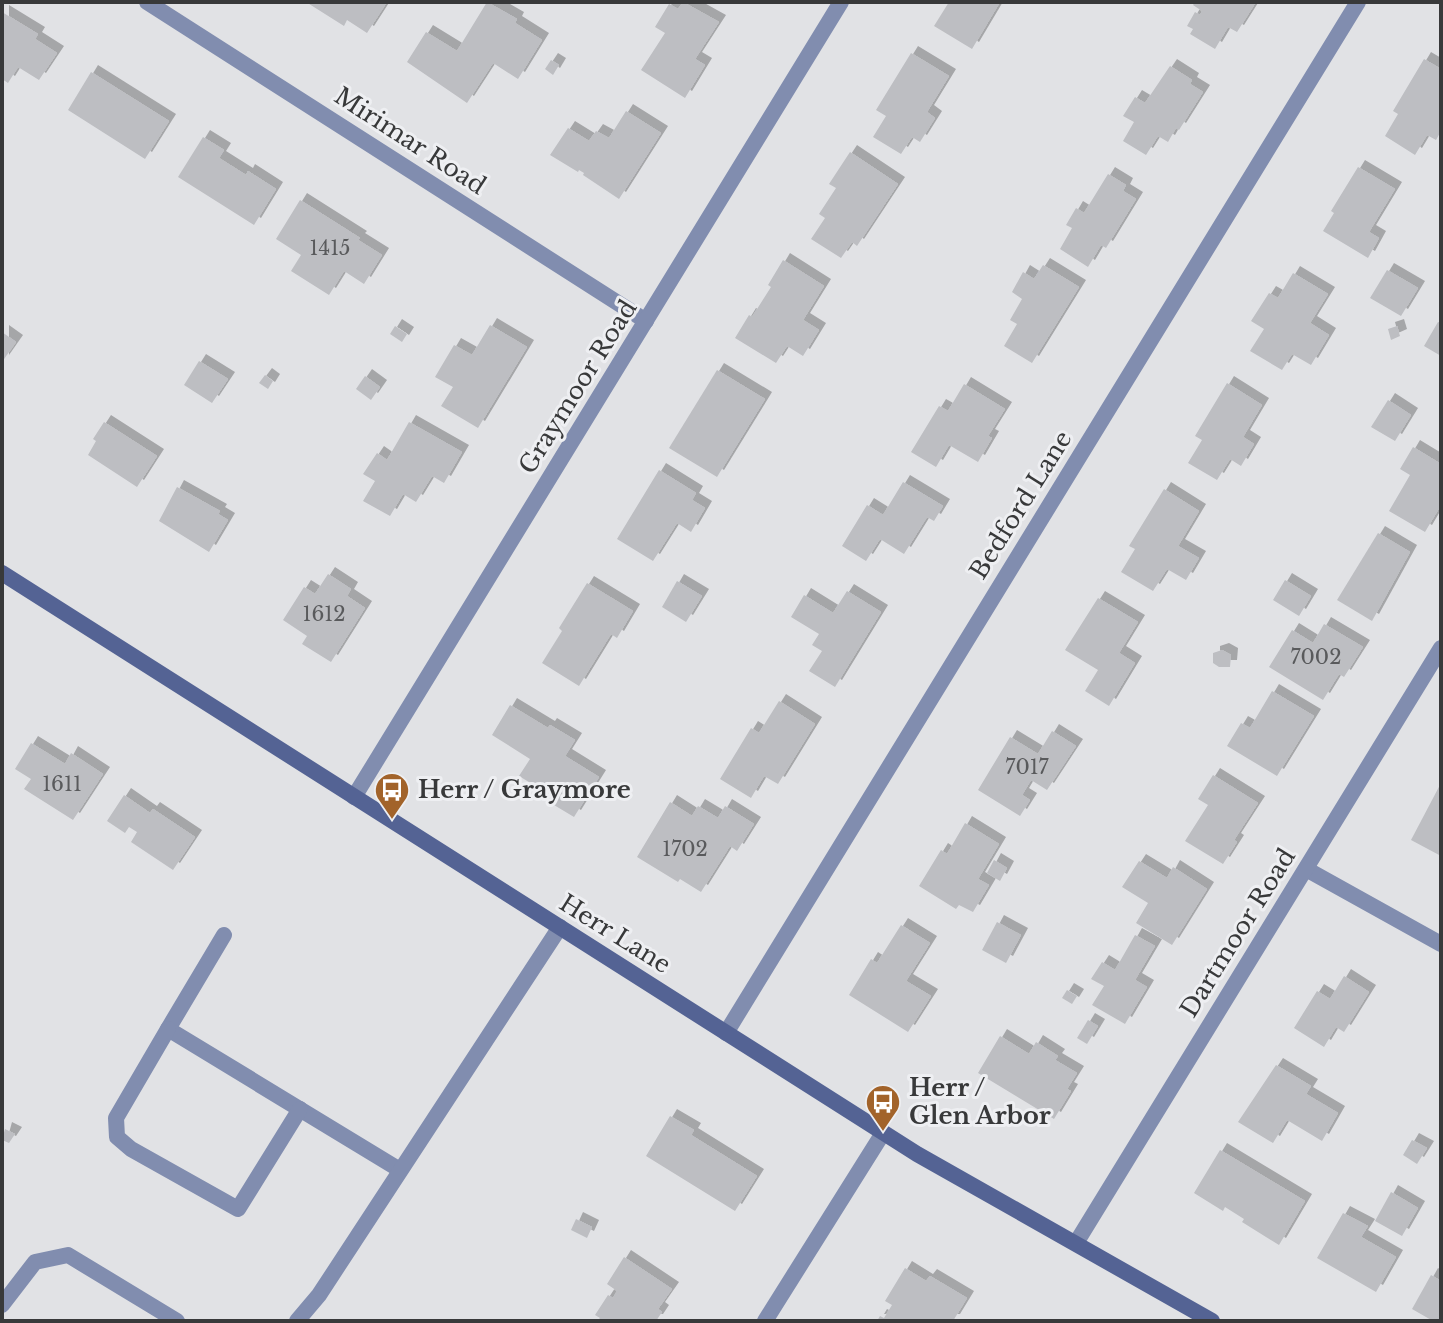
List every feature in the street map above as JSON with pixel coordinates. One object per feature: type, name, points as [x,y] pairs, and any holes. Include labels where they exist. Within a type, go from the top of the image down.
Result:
[{"type":"main road","name":"Herr Lane","points":[[2,573],[883,1133],[1212,1321]]},
{"type":"street","name":"Mirimar Road","points":[[147,2],[646,321]]},
{"type":"street","name":"Graymoor Road","points":[[354,797],[841,2]]},
{"type":"street","name":"Bedford Lane","points":[[726,1033],[1358,2]]},
{"type":"street","name":"Dartmoor Road","points":[[1076,1243],[1441,648]]},
{"type":"street","points":[[1306,869],[1441,944]]},
{"type":"street","points":[[297,1321],[319,1295],[560,927]]},
{"type":"street","points":[[224,935],[116,1118],[117,1137],[131,1149],[238,1209],[300,1109]]},
{"type":"street","points":[[168,1029],[400,1170]]},
{"type":"street","points":[[765,1321],[883,1133]]},
{"type":"street","points":[[2,1305],[35,1262],[68,1255],[177,1321]]},
{"type":"building","points":[[306,2],[387,2],[367,33],[347,20],[344,26]]},
{"type":"building","points":[[487,2],[517,19],[515,23],[542,40],[518,79],[493,63],[467,103],[407,62],[426,32],[457,51]]},
{"type":"building","points":[[683,2],[719,22],[695,59],[705,65],[685,98],[641,70],[665,33],[655,27],[669,4],[678,9]]},
{"type":"building","points":[[949,2],[1000,2],[972,49],[934,26]]},
{"type":"building","points":[[1195,2],[1256,2],[1237,32],[1228,27],[1215,49],[1190,34],[1193,29],[1187,26],[1195,12],[1200,15],[1202,11],[1193,5]]},
{"type":"building","points":[[2,12],[38,34],[35,39],[57,53],[39,80],[18,67],[8,83],[2,79]]},
{"type":"building","points":[[911,53],[949,76],[927,112],[935,118],[920,142],[912,137],[901,154],[873,137],[886,116],[876,110]]},
{"type":"building","points":[[1424,59],[1441,69],[1441,131],[1436,140],[1427,135],[1415,155],[1385,136],[1398,114],[1393,111]]},
{"type":"building","points":[[551,60],[559,65],[553,75],[545,69]]},
{"type":"building","points":[[1170,66],[1192,80],[1190,84],[1203,92],[1179,130],[1176,128],[1168,142],[1158,136],[1146,155],[1123,141],[1134,122],[1123,116],[1135,97],[1145,103]]},
{"type":"building","points":[[91,72],[169,121],[145,159],[68,110]]},
{"type":"building","points":[[626,111],[661,133],[619,199],[584,173],[550,155],[568,128],[589,141],[596,131],[609,138]]},
{"type":"building","points":[[203,137],[224,150],[219,158],[246,175],[248,171],[276,189],[254,225],[178,177]]},
{"type":"building","points":[[850,152],[898,184],[857,246],[852,242],[841,258],[811,239],[825,218],[819,214],[836,188],[829,184]]},
{"type":"building","points":[[1358,167],[1395,189],[1369,232],[1379,238],[1368,258],[1323,231],[1334,213],[1331,211]]},
{"type":"building","points":[[1108,174],[1126,185],[1123,191],[1136,199],[1106,248],[1101,245],[1088,267],[1060,249],[1072,228],[1066,225],[1076,208],[1084,213]]},
{"type":"building","points":[[300,200],[382,255],[364,284],[344,271],[329,295],[291,271],[301,255],[276,239]]},
{"type":"building","points":[[783,260],[824,286],[803,320],[819,330],[803,356],[787,346],[776,363],[735,338],[771,287],[768,285]]},
{"type":"building","points":[[1043,265],[1079,287],[1032,363],[1004,346],[1017,324],[1010,320],[1022,299],[1012,292],[1023,272],[1034,279]]},
{"type":"building","points":[[1387,270],[1418,288],[1401,316],[1370,298]]},
{"type":"building","points":[[1293,273],[1328,294],[1310,323],[1329,335],[1311,365],[1292,354],[1282,370],[1250,351],[1264,329],[1251,321],[1269,293],[1278,298]]},
{"type":"building","points":[[1438,322],[1441,323],[1441,356],[1424,346]]},
{"type":"building","points":[[490,325],[527,347],[478,428],[441,406],[453,387],[435,377],[454,345],[472,355]]},
{"type":"building","points":[[395,326],[407,334],[402,342],[390,334]]},
{"type":"building","points":[[1397,326],[1400,336],[1391,340],[1388,329]]},
{"type":"building","points":[[2,332],[16,342],[2,362]]},
{"type":"building","points":[[199,361],[228,379],[212,403],[184,385]]},
{"type":"building","points":[[717,370],[765,399],[717,477],[669,448]]},
{"type":"building","points":[[265,375],[273,381],[268,389],[259,383]]},
{"type":"building","points":[[365,376],[380,387],[371,400],[356,389]]},
{"type":"building","points":[[1227,383],[1262,405],[1243,437],[1254,444],[1241,466],[1230,459],[1217,480],[1188,463],[1202,440],[1195,436]]},
{"type":"building","points":[[964,384],[1005,409],[988,436],[992,438],[978,462],[949,445],[936,467],[911,452],[939,406],[948,411]]},
{"type":"building","points":[[1388,400],[1411,415],[1395,441],[1371,427]]},
{"type":"building","points":[[104,422],[157,456],[137,487],[88,455],[96,441],[93,439]]},
{"type":"building","points":[[409,422],[462,452],[444,483],[432,476],[416,502],[403,494],[390,516],[363,501],[375,481],[363,474],[377,453],[387,460]]},
{"type":"building","points":[[1413,447],[1441,464],[1441,505],[1425,532],[1389,511],[1410,475],[1400,469]]},
{"type":"building","points":[[659,470],[696,493],[692,500],[705,508],[691,532],[677,523],[653,561],[617,539]]},
{"type":"building","points":[[903,482],[943,506],[934,521],[927,517],[904,554],[880,539],[866,561],[842,546],[867,505],[883,515]]},
{"type":"building","points":[[177,487],[220,511],[218,514],[228,520],[209,552],[159,521]]},
{"type":"building","points":[[1164,489],[1199,511],[1178,546],[1199,558],[1186,580],[1167,569],[1153,591],[1121,572],[1135,549],[1129,546]]},
{"type":"building","points":[[1378,533],[1410,552],[1372,621],[1337,600]]},
{"type":"building","points":[[328,574],[351,589],[347,596],[365,608],[331,662],[302,644],[307,636],[283,620],[304,587],[315,594]]},
{"type":"building","points":[[1285,580],[1311,596],[1299,616],[1273,600]]},
{"type":"building","points":[[677,581],[702,596],[686,622],[662,607]]},
{"type":"building","points":[[587,583],[633,611],[617,638],[611,634],[579,686],[542,663]]},
{"type":"building","points":[[847,591],[881,612],[835,687],[809,671],[822,651],[812,645],[819,634],[791,617],[804,595],[833,613]]},
{"type":"building","points":[[1098,598],[1138,622],[1119,653],[1135,663],[1109,706],[1085,691],[1098,670],[1065,650]]},
{"type":"building","points":[[1324,624],[1363,647],[1344,677],[1339,674],[1323,700],[1269,667],[1292,630],[1313,643]]},
{"type":"building","points":[[1222,650],[1231,655],[1230,667],[1219,667],[1213,663],[1213,653]]},
{"type":"building","points":[[1272,691],[1314,716],[1277,776],[1227,746],[1241,723],[1250,728]]},
{"type":"building","points":[[779,701],[815,724],[778,784],[764,776],[751,798],[720,779],[751,728],[759,733]]},
{"type":"building","points":[[510,705],[575,740],[565,756],[599,777],[574,817],[539,796],[542,790],[519,776],[530,759],[492,735]]},
{"type":"building","points":[[1052,731],[1076,746],[1047,790],[1031,780],[1022,795],[1030,800],[1020,816],[978,790],[1010,737],[1038,754]]},
{"type":"building","points":[[31,743],[65,764],[71,753],[103,774],[73,820],[24,789],[31,779],[15,769]]},
{"type":"building","points":[[1213,775],[1258,803],[1234,840],[1237,842],[1223,864],[1185,841],[1208,805],[1198,799]]},
{"type":"building","points":[[1441,783],[1441,856],[1411,840]]},
{"type":"building","points":[[124,795],[150,813],[153,809],[195,837],[173,870],[131,842],[137,832],[129,827],[125,833],[107,821]]},
{"type":"building","points":[[670,802],[692,816],[698,806],[718,818],[725,806],[754,824],[737,851],[730,846],[701,892],[637,857]]},
{"type":"building","points":[[965,823],[999,844],[978,879],[989,885],[973,912],[959,905],[956,909],[919,886],[941,850],[947,854]]},
{"type":"building","points":[[994,860],[1007,868],[1000,881],[987,873]]},
{"type":"building","points":[[1139,861],[1167,878],[1173,867],[1207,889],[1172,945],[1136,923],[1148,903],[1122,887]]},
{"type":"building","points":[[997,922],[1021,935],[1006,963],[982,950]]},
{"type":"building","points":[[901,925],[930,943],[906,981],[931,996],[908,1032],[849,995],[871,959],[877,963]]},
{"type":"building","points":[[1135,935],[1155,946],[1135,980],[1147,987],[1125,1024],[1092,1005],[1104,986],[1091,979],[1102,962],[1115,970]]},
{"type":"building","points":[[1344,976],[1369,992],[1344,1032],[1336,1027],[1324,1047],[1294,1028],[1317,991],[1330,999]]},
{"type":"building","points":[[1067,990],[1077,996],[1072,1004],[1062,998]]},
{"type":"building","points":[[1088,1020],[1098,1026],[1087,1044],[1077,1038]]},
{"type":"building","points":[[1000,1036],[1029,1054],[1036,1042],[1058,1056],[1055,1060],[1077,1073],[1067,1089],[1071,1091],[1054,1119],[978,1073]]},
{"type":"building","points":[[1276,1065],[1311,1086],[1306,1094],[1338,1113],[1322,1141],[1287,1120],[1273,1143],[1238,1122]]},
{"type":"building","points":[[670,1116],[694,1130],[691,1135],[757,1176],[735,1211],[646,1156]]},
{"type":"building","points":[[5,1129],[15,1134],[9,1143],[2,1140]]},
{"type":"building","points":[[1412,1140],[1427,1148],[1417,1164],[1403,1155]]},
{"type":"building","points":[[1220,1150],[1305,1201],[1279,1245],[1242,1222],[1244,1219],[1225,1207],[1223,1211],[1194,1193]]},
{"type":"building","points":[[1391,1192],[1418,1208],[1402,1236],[1375,1221]]},
{"type":"building","points":[[1343,1213],[1368,1226],[1361,1237],[1396,1257],[1376,1292],[1317,1258]]},
{"type":"building","points":[[576,1219],[592,1227],[587,1238],[571,1230]]},
{"type":"building","points":[[624,1257],[672,1289],[658,1309],[662,1312],[656,1321],[597,1321],[600,1318],[595,1315],[608,1295],[613,1298],[617,1291],[607,1284]]},
{"type":"building","points":[[905,1268],[926,1281],[930,1276],[967,1298],[953,1321],[877,1321],[880,1316],[884,1318],[892,1305],[885,1301]]},
{"type":"building","points":[[1431,1275],[1441,1281],[1441,1321],[1433,1321],[1412,1309]]},
{"type":"place","name":"Herr / Graymore","points":[[392,821]]},
{"type":"place","name":"Herr / Glen Arbor","points":[[883,1133]]}]
